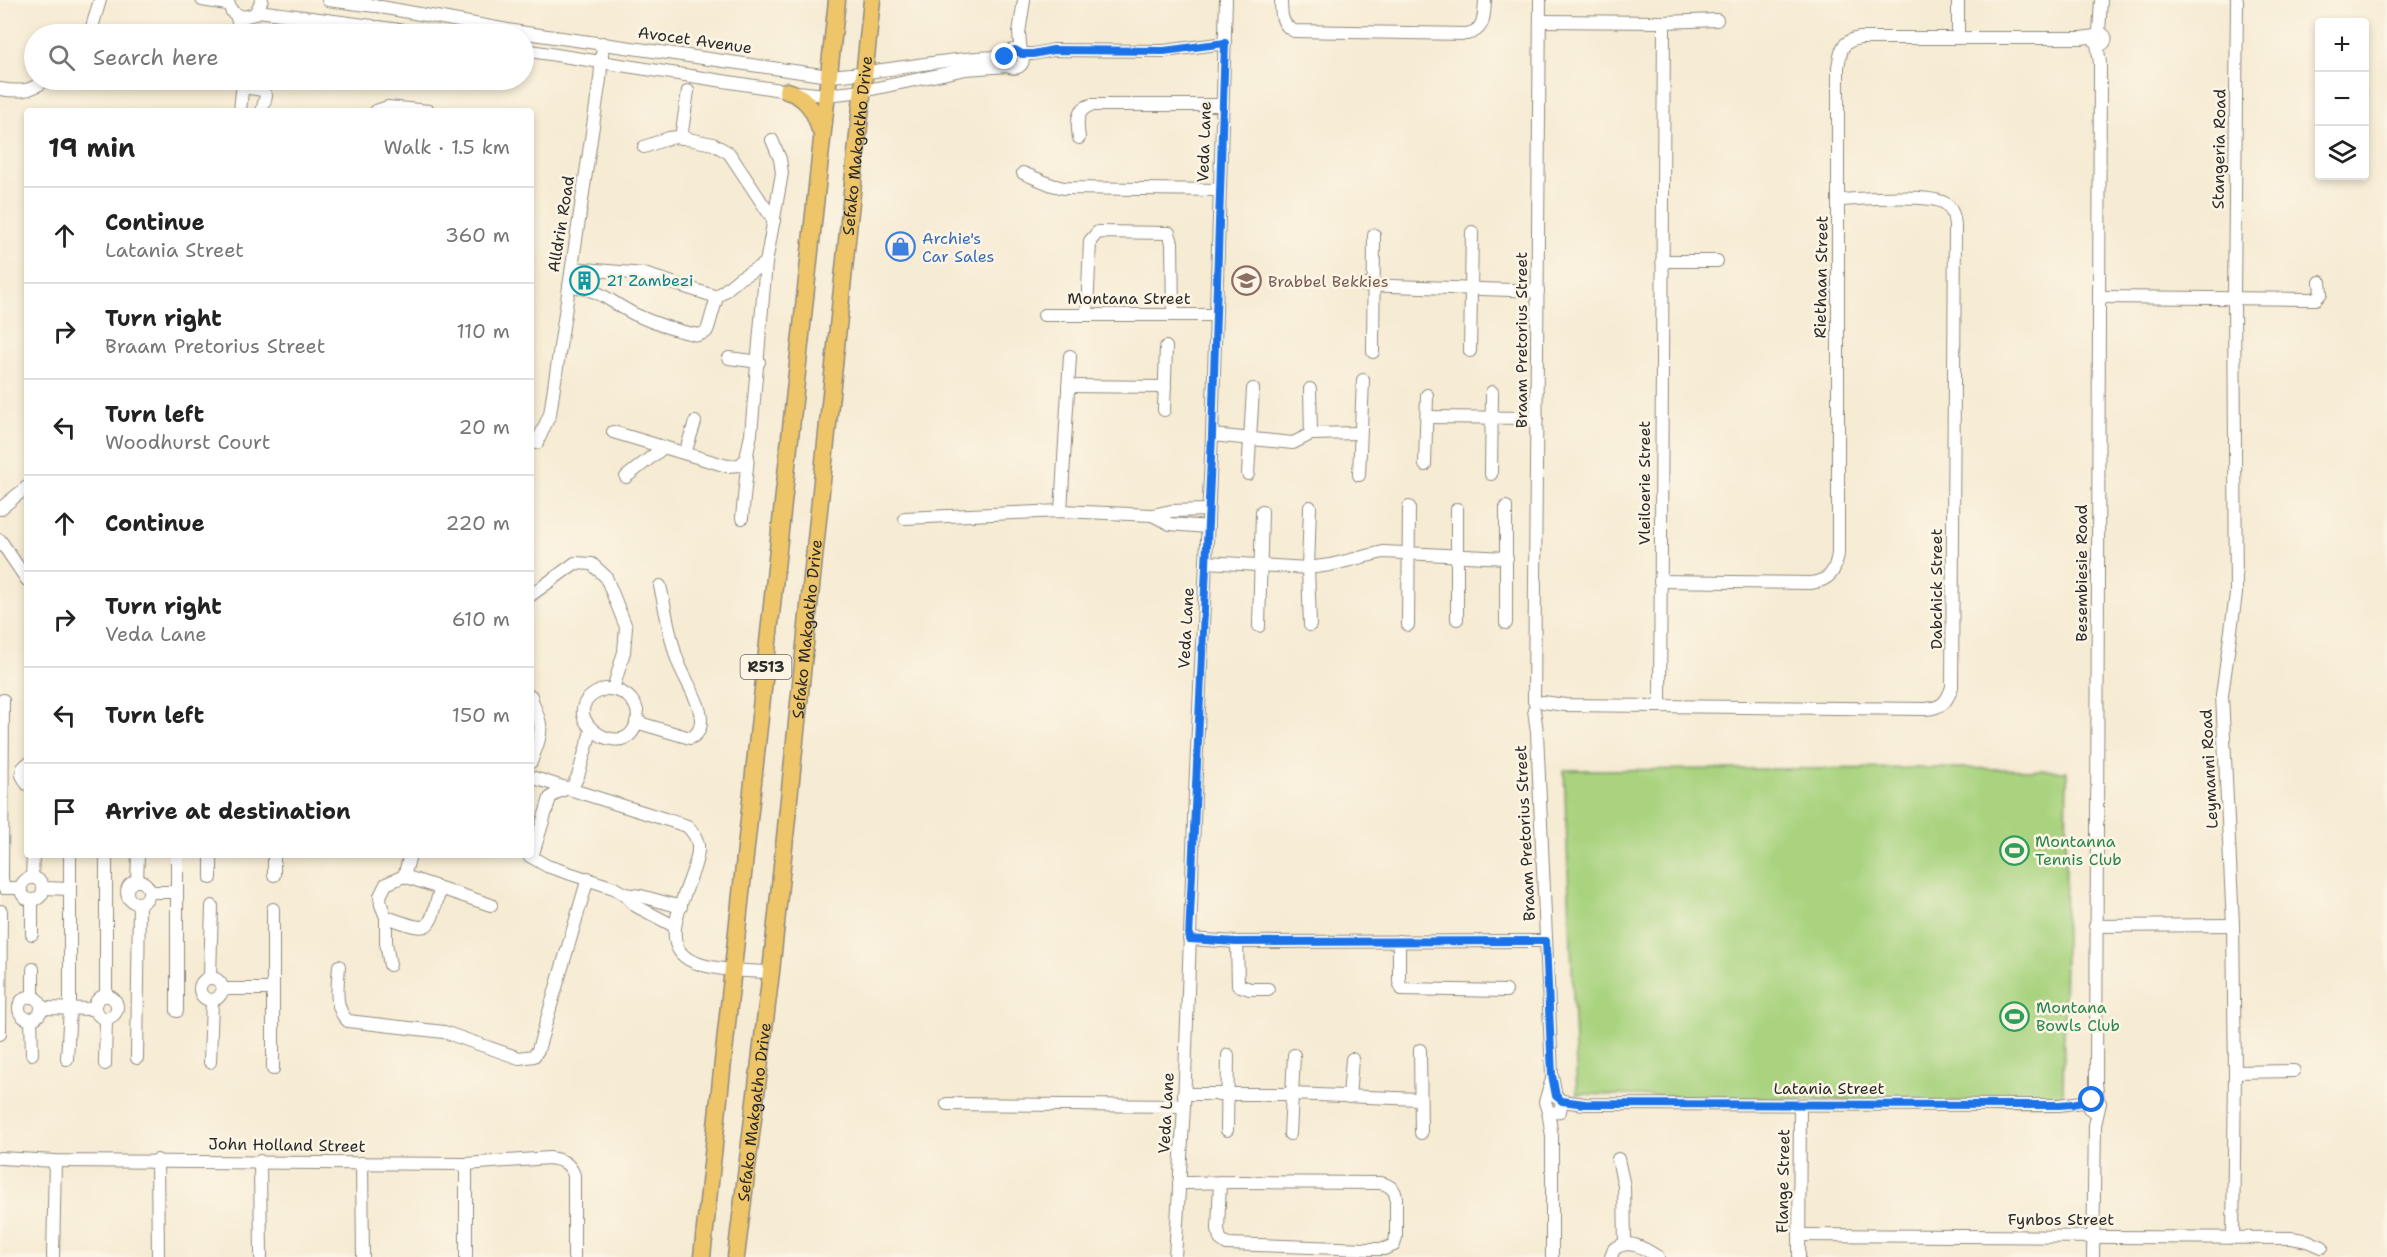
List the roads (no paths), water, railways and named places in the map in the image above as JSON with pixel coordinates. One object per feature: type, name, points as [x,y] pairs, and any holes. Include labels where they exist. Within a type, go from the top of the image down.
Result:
[{"type":"main road","name":"R513","points":[[702,1257],[837,0]]},
{"type":"main road","name":"Sefako Makgatho Drive","points":[[736,1257],[771,972],[872,0]]},
{"type":"main road","points":[[787,91],[797,94],[811,108],[820,130],[821,149]]},
{"type":"street","points":[[93,24],[100,0]]},
{"type":"street","points":[[202,0],[227,2],[239,24]]},
{"type":"street","name":"Avocet Avenue","points":[[328,0],[472,24]]},
{"type":"street","points":[[1017,57],[1024,0]]},
{"type":"street","name":"Veda Lane","points":[[1175,1257],[1184,1100],[1212,435],[1226,0]]},
{"type":"street","points":[[1281,0],[1283,21],[1288,28],[1294,31],[1466,34],[1474,32],[1482,25],[1485,0]]},
{"type":"street","name":"Braam Pretorius Street","points":[[1540,0],[1535,680],[1539,706],[1537,732],[1555,1104],[1552,1136],[1552,1257]]},
{"type":"street","points":[[1958,38],[1959,0]]},
{"type":"street","name":"Stangeria Road","points":[[2234,299],[2237,0]]},
{"type":"street","name":"Besembiesie Road","points":[[2093,1257],[2095,1125],[2093,1105],[2096,1083],[2099,39],[2101,7]]},
{"type":"street","points":[[236,15],[257,9],[361,24]]},
{"type":"street","points":[[252,24],[257,9]]},
{"type":"street","points":[[1540,21],[1718,20]]},
{"type":"street","name":"Vleiloerie Street","points":[[1660,705],[1664,22]]},
{"type":"street","name":"Avocet Avenue","points":[[534,33],[829,76],[865,74],[958,59],[1017,57]]},
{"type":"street","name":"Riethaan Street","points":[[1660,581],[1811,583],[1826,579],[1835,568],[1838,554],[1838,67],[1841,51],[1845,45],[1850,40],[1860,38],[2099,39]]},
{"type":"street","name":"Alldrin Road","points":[[537,443],[550,414],[602,63],[603,43]]},
{"type":"street","points":[[534,52],[826,95],[863,91],[1053,50],[1164,51],[1225,43]]},
{"type":"street","points":[[0,89],[30,90]]},
{"type":"street","points":[[240,108],[242,90]]},
{"type":"street","points":[[263,90],[266,96],[263,108]]},
{"type":"street","points":[[681,138],[688,91]]},
{"type":"street","points":[[1079,138],[1079,116],[1081,111],[1091,105],[1222,105]]},
{"type":"street","points":[[644,147],[669,138],[681,138],[710,143],[724,149],[774,220]]},
{"type":"street","points":[[742,518],[759,362],[766,262],[782,173],[780,159],[772,140]]},
{"type":"street","points":[[1023,173],[1064,188],[1219,190]]},
{"type":"street","name":"Dabchick Street","points":[[1539,706],[1660,705],[1925,709],[1940,706],[1948,698],[1952,687],[1953,611],[1955,237],[1953,213],[1942,202],[1928,198],[1839,200]]},
{"type":"street","points":[[1087,315],[1090,241],[1098,232],[1169,233],[1172,243],[1173,314]]},
{"type":"street","points":[[1470,351],[1472,232]]},
{"type":"street","points":[[1373,352],[1368,285],[1374,236]]},
{"type":"street","points":[[1662,261],[1717,261]]},
{"type":"street","points":[[569,286],[584,287],[600,293],[633,313],[698,335],[706,332],[708,328],[717,297],[740,278],[766,262]]},
{"type":"street","points":[[572,268],[644,274],[717,297]]},
{"type":"street","points":[[740,278],[764,289]]},
{"type":"street","points":[[2099,297],[2316,299],[2321,293],[2320,282]]},
{"type":"street","points":[[1368,285],[1538,291]]},
{"type":"street","name":"Leymanni Road","points":[[2233,1238],[2235,1072],[2233,926],[2222,695],[2236,594],[2234,299]]},
{"type":"street","name":"Montana Street","points":[[1044,315],[1215,315]]},
{"type":"street","points":[[1164,410],[1166,347]]},
{"type":"street","points":[[1061,511],[1070,356]]},
{"type":"street","points":[[729,358],[759,362]]},
{"type":"street","points":[[1359,475],[1363,380]]},
{"type":"street","points":[[1068,386],[1165,387]]},
{"type":"street","points":[[1248,474],[1253,388]]},
{"type":"street","points":[[1310,389],[1311,434]]},
{"type":"street","points":[[1491,474],[1492,392]]},
{"type":"street","points":[[1425,465],[1427,395]]},
{"type":"street","points":[[1427,417],[1537,418]]},
{"type":"street","points":[[685,453],[695,422]]},
{"type":"street","points":[[613,432],[734,467],[743,463],[748,451]]},
{"type":"street","points":[[1212,435],[1293,443],[1311,434],[1359,433]]},
{"type":"street","points":[[626,477],[664,447]]},
{"type":"street","points":[[0,509],[24,489]]},
{"type":"street","points":[[1310,507],[1308,567],[1310,625]]},
{"type":"street","points":[[1408,625],[1409,507]]},
{"type":"street","points":[[1506,507],[1506,623]]},
{"type":"street","points":[[1457,509],[1458,619]]},
{"type":"street","points":[[905,518],[1061,511],[1152,515],[1208,510]]},
{"type":"street","points":[[1259,626],[1262,511]]},
{"type":"street","points":[[1152,515],[1170,524],[1208,526]]},
{"type":"street","points":[[0,540],[24,576]]},
{"type":"street","points":[[1206,562],[1308,567],[1330,565],[1375,552],[1507,558]]},
{"type":"street","points":[[534,594],[575,564],[592,564],[606,578],[626,627],[624,652],[613,689]]},
{"type":"street","points":[[636,722],[690,738],[696,735],[700,728],[700,712],[668,630],[660,586]]},
{"type":"street","points":[[613,689],[628,695],[637,709],[635,728],[625,738],[597,735],[586,726],[584,718],[583,711],[586,703],[597,692],[613,689]]},
{"type":"street","points":[[3,700],[2,883],[6,888],[20,888]]},
{"type":"street","points":[[534,712],[540,721],[540,731],[534,752]]},
{"type":"street","points":[[534,844],[550,798],[573,786],[591,731]]},
{"type":"street","points":[[2,772],[24,773]]},
{"type":"street","points":[[534,778],[676,821],[692,831],[698,844],[698,850],[674,926],[675,942],[695,963],[734,970],[771,972]]},
{"type":"street","points":[[32,877],[33,858]]},
{"type":"street","points":[[67,1059],[70,1008],[70,858]]},
{"type":"street","points":[[105,996],[106,858]]},
{"type":"street","points":[[137,881],[138,858]]},
{"type":"street","points":[[177,858],[177,1011]]},
{"type":"street","points":[[211,858],[211,878]]},
{"type":"street","points":[[274,858],[274,875]]},
{"type":"street","points":[[404,876],[409,858]]},
{"type":"street","points":[[533,858],[547,866],[588,878],[624,894],[641,896],[681,907]]},
{"type":"street","points":[[390,965],[386,943],[386,917],[381,905],[382,889],[392,880],[404,876],[491,905]]},
{"type":"street","points":[[20,888],[24,880],[32,877],[38,879],[44,888]]},
{"type":"street","points":[[339,966],[340,1012],[348,1021],[444,1032],[519,1058],[534,1056],[538,1050],[588,878]]},
{"type":"street","points":[[137,881],[147,885],[149,892],[147,900],[139,903],[130,900],[126,894],[130,884],[137,881]]},
{"type":"street","points":[[20,888],[24,897],[32,900],[40,896],[44,888]]},
{"type":"street","points":[[44,888],[70,889]]},
{"type":"street","points":[[386,917],[418,928],[426,926],[431,922],[440,889]]},
{"type":"street","points":[[149,892],[177,892]]},
{"type":"street","points":[[106,894],[126,894]]},
{"type":"street","points":[[624,894],[636,906],[674,926]]},
{"type":"street","points":[[32,900],[32,933]]},
{"type":"street","points":[[137,1058],[139,903]]},
{"type":"street","points":[[210,977],[212,906]]},
{"type":"street","points":[[273,909],[273,1069]]},
{"type":"street","points":[[0,1034],[1,910]]},
{"type":"street","points":[[2095,926],[2233,926]]},
{"type":"street","points":[[1189,939],[1236,942],[1546,941]]},
{"type":"street","points":[[1400,941],[1399,982],[1402,989],[1506,991]]},
{"type":"street","points":[[1236,942],[1238,984],[1250,989],[1269,989]]},
{"type":"street","points":[[33,969],[33,997]]},
{"type":"street","points":[[210,977],[217,979],[222,989],[220,996],[212,1000],[203,997],[200,989],[203,980],[210,977]]},
{"type":"street","points":[[177,990],[200,989]]},
{"type":"street","points":[[222,989],[272,989]]},
{"type":"street","points":[[105,996],[115,1001],[117,1008],[115,1015],[106,1019],[98,1016],[95,1009],[99,999],[105,996]]},
{"type":"street","points":[[1,1008],[19,1006],[26,998],[33,997],[39,1001],[42,1008],[39,1016],[31,1020]]},
{"type":"street","points":[[210,1062],[212,1000]]},
{"type":"street","points":[[19,1006],[22,1016],[31,1020]]},
{"type":"street","points":[[117,1008],[137,1007]]},
{"type":"street","points":[[42,1008],[95,1009]]},
{"type":"street","points":[[105,1064],[106,1019]]},
{"type":"street","points":[[31,1020],[32,1054]]},
{"type":"street","points":[[1420,1050],[1421,1133]]},
{"type":"street","points":[[1227,1130],[1228,1055]]},
{"type":"street","points":[[1290,1134],[1294,1055]]},
{"type":"street","points":[[1348,1097],[1352,1059]]},
{"type":"street","points":[[2235,1072],[2294,1071]]},
{"type":"street","points":[[947,1104],[1184,1100],[1227,1094],[1291,1094],[1420,1100]]},
{"type":"street","name":"Latania Street","points":[[1555,1104],[2093,1105]]},
{"type":"street","name":"Flange Street","points":[[1798,1257],[1800,1105]]},
{"type":"street","name":"John Holland Street","points":[[0,1158],[55,1161],[466,1164],[549,1158],[560,1160],[571,1167],[575,1189],[574,1257]]},
{"type":"street","points":[[1618,1159],[1624,1186],[1625,1243]]},
{"type":"street","points":[[157,1160],[158,1257]]},
{"type":"street","points":[[53,1257],[55,1161]]},
{"type":"street","points":[[260,1161],[261,1257]]},
{"type":"street","points":[[362,1163],[363,1257]]},
{"type":"street","points":[[466,1164],[466,1257]]},
{"type":"street","points":[[1179,1183],[1220,1182],[1369,1182],[1387,1184],[1396,1193],[1394,1245],[1384,1249],[1367,1249],[1227,1244],[1220,1239],[1218,1229],[1220,1182]]},
{"type":"street","name":"Fynbos Street","points":[[1799,1235],[2292,1238],[2322,1247]]},
{"type":"street","points":[[1611,1257],[1614,1249],[1625,1243],[1640,1246],[1658,1257]]},
{"type":"place","name":"Archie's Car Sales","points":[[901,247]]},
{"type":"place","name":"21 Zambezi","points":[[585,280]]},
{"type":"place","name":"Brabbel Bekkies","points":[[1247,281]]},
{"type":"place","name":"Montanna Tennis Club","points":[[2014,850]]},
{"type":"place","name":"Montana Bowls Club","points":[[2015,1016]]}]
